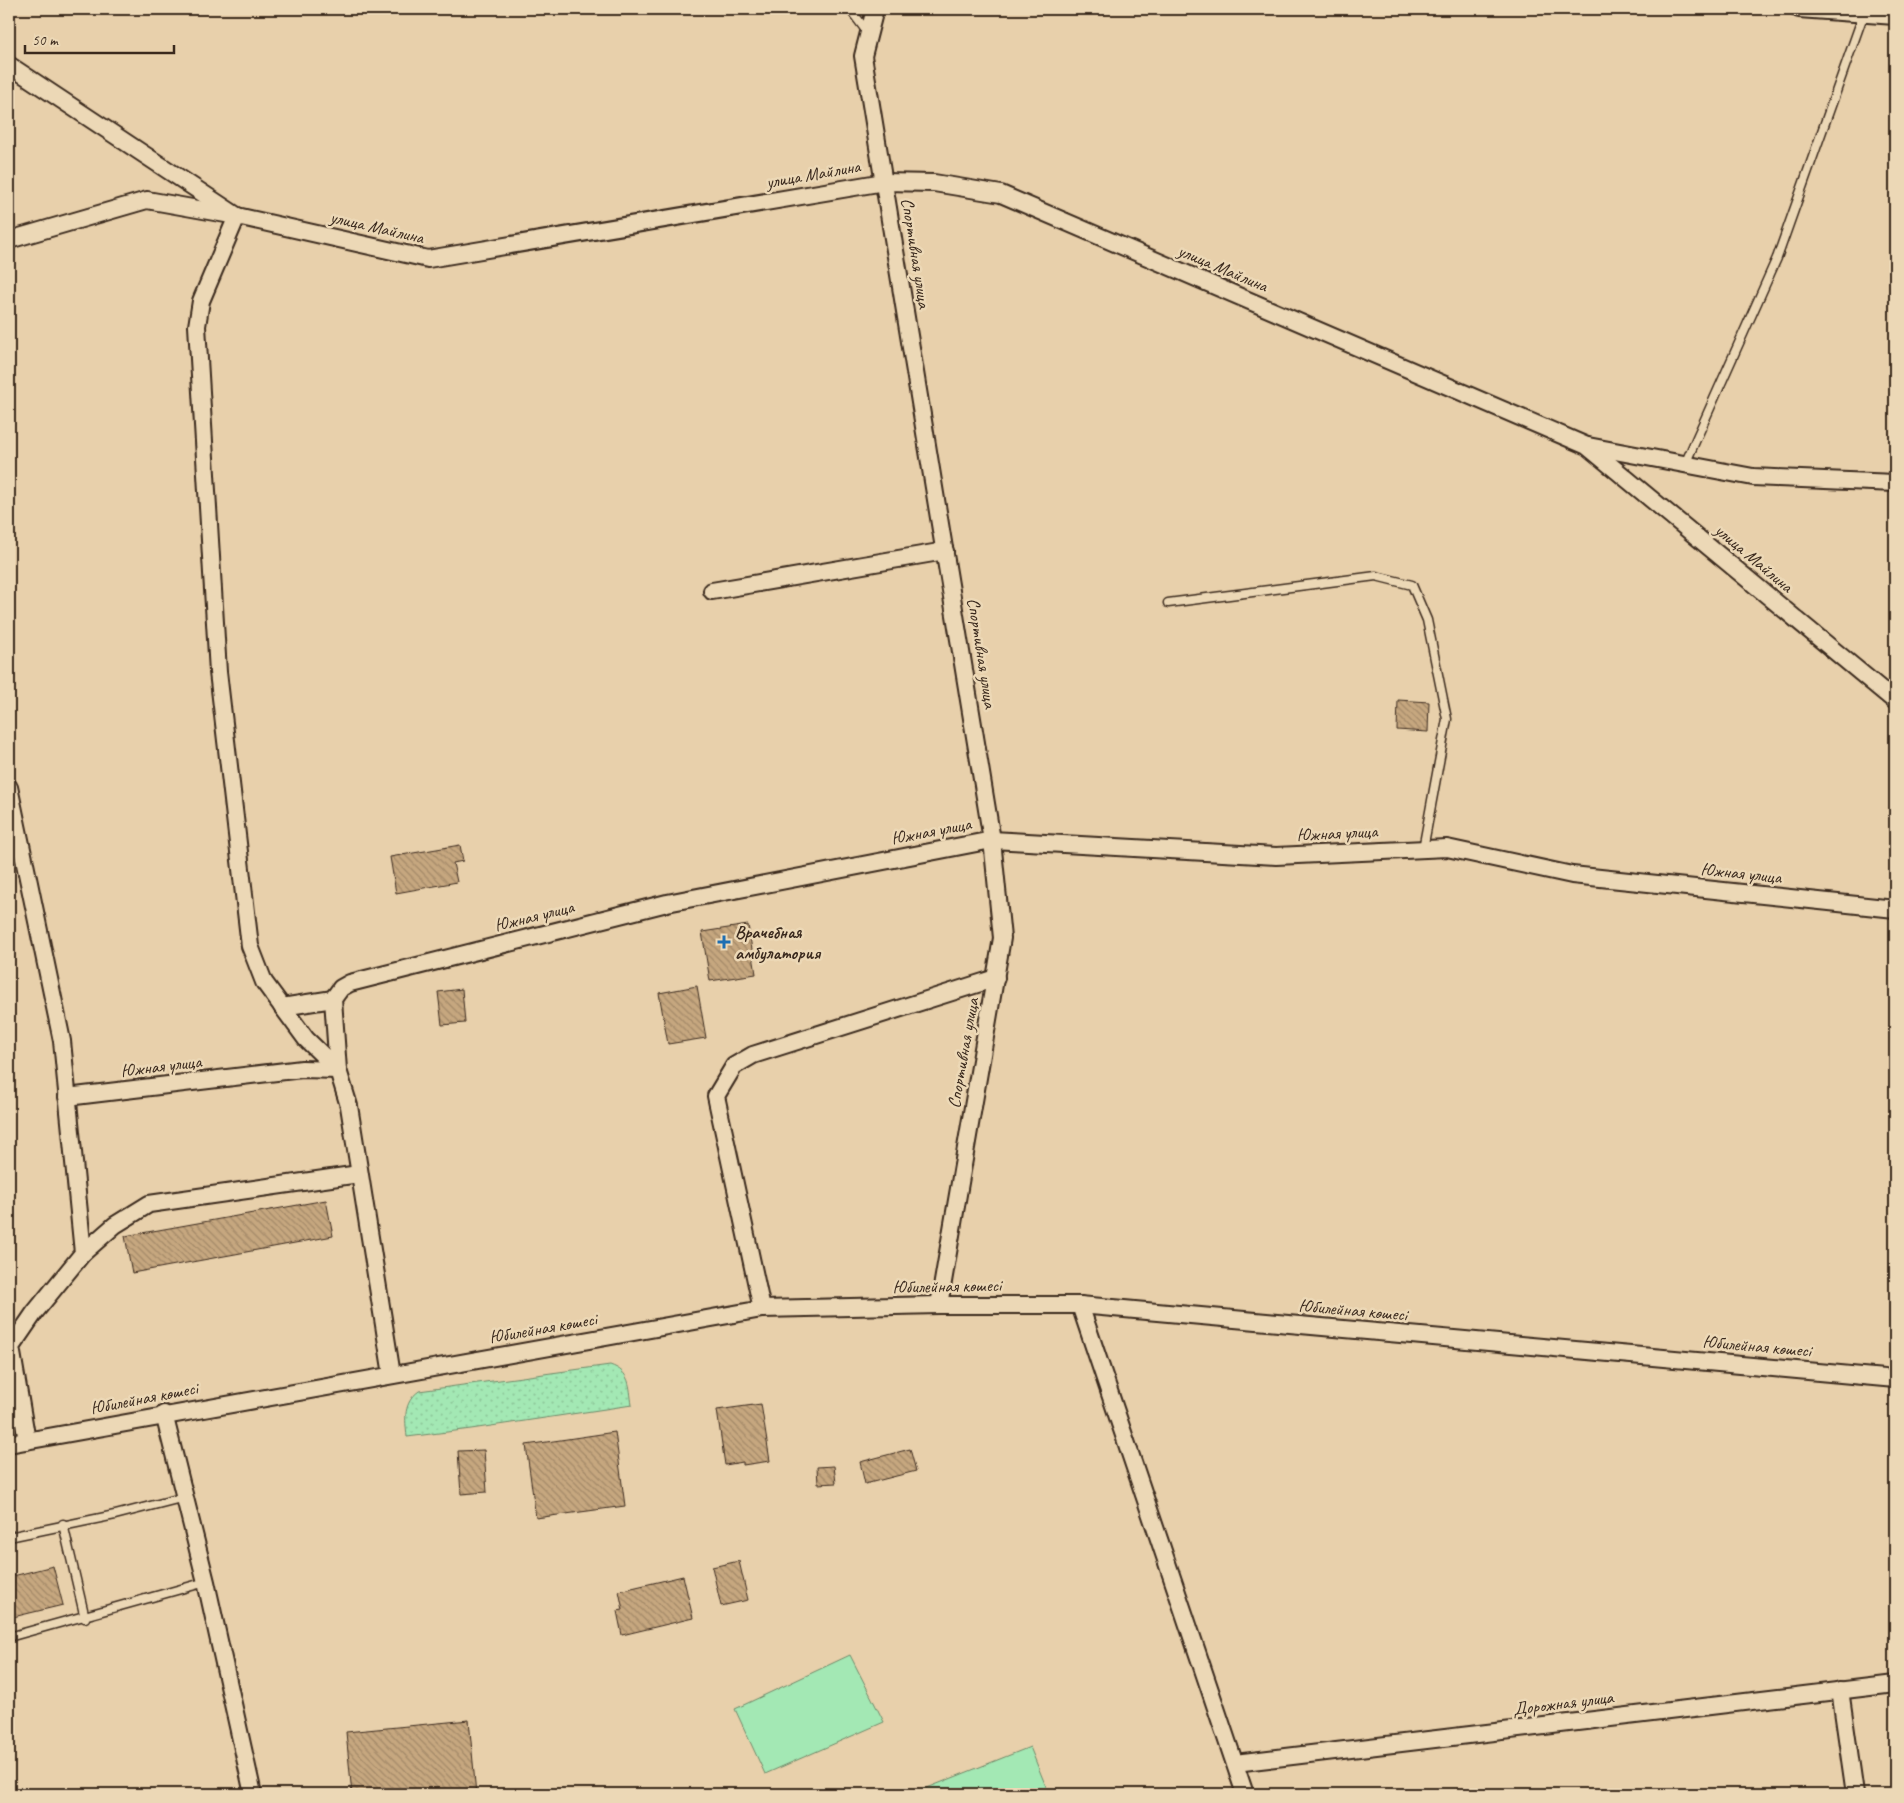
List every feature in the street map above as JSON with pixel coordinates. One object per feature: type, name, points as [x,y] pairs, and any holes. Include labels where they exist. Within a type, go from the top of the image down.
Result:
[{"type":"street","name":"Спортивная улица","points":[[875,9],[863,56],[992,840],[1002,938],[939,1305]]},
{"type":"street","points":[[1799,9],[1895,16]]},
{"type":"street","points":[[9,65],[237,216],[201,301],[198,336],[218,672],[250,946],[264,982],[306,1039],[338,1070]]},
{"type":"street","name":"улица Майлина","points":[[9,240],[147,200],[237,216],[428,259],[884,182],[934,183],[1001,194],[1587,446],[1752,477],[1895,483]]},
{"type":"street","name":"улица Майлина","points":[[1587,446],[1895,701]]},
{"type":"street","points":[[712,591],[945,551]]},
{"type":"street","points":[[9,787],[62,1041],[83,1253]]},
{"type":"street","name":"Южная улица","points":[[334,999],[340,988],[350,984],[667,903],[992,840],[1276,856],[1447,848],[1572,875],[1895,909]]},
{"type":"street","points":[[762,1309],[716,1096],[734,1066],[753,1055],[996,978]]},
{"type":"street","points":[[282,1007],[334,999],[338,1070],[349,1106],[392,1375]]},
{"type":"street","name":"Южная улица","points":[[67,1097],[302,1069],[338,1070]]},
{"type":"street","points":[[27,1441],[11,1347],[35,1312],[83,1253],[115,1225],[149,1204],[359,1174]]},
{"type":"street","name":"Юбилейная көшесі","points":[[9,1444],[164,1414],[762,1309],[939,1305],[1080,1305],[1895,1379]]},
{"type":"street","points":[[1080,1305],[1245,1794]]},
{"type":"street","points":[[164,1414],[206,1582],[253,1794]]},
{"type":"street","name":"Дорожная улица","points":[[1235,1763],[1895,1684]]},
{"type":"street","points":[[1840,1690],[1855,1794]]},
{"type":"lane","points":[[850,9],[868,33]]},
{"type":"lane","points":[[1685,464],[1777,258],[1864,13]]},
{"type":"lane","points":[[1168,603],[1376,576],[1412,585],[1427,620],[1447,720],[1423,849]]},
{"type":"lane","points":[[9,1536],[115,1515],[185,1497]]},
{"type":"lane","points":[[64,1524],[85,1618]]},
{"type":"lane","points":[[9,1637],[85,1618],[206,1582]]},
{"type":"green space","points":[[610,1365],[622,1372],[628,1380],[632,1405],[407,1437],[406,1411],[410,1401],[419,1391]]},
{"type":"green space","points":[[850,1655],[884,1722],[765,1774],[735,1709]]},
{"type":"green space","points":[[1030,1747],[1049,1794],[912,1794]]},
{"type":"building","points":[[1398,700],[1429,702],[1428,732],[1397,730]]},
{"type":"building","points":[[460,845],[463,861],[453,863],[457,882],[396,893],[390,857]]},
{"type":"building","points":[[748,925],[756,974],[710,981],[702,932]]},
{"type":"building","points":[[697,986],[706,1038],[668,1044],[659,993]]},
{"type":"building","points":[[462,989],[465,1023],[442,1025],[438,992]]},
{"type":"building","points":[[326,1200],[333,1236],[132,1273],[125,1236]]},
{"type":"building","points":[[761,1404],[770,1461],[743,1465],[743,1462],[725,1465],[717,1410]]},
{"type":"building","points":[[615,1432],[625,1506],[536,1518],[526,1445]]},
{"type":"building","points":[[910,1449],[916,1471],[865,1484],[860,1462]]},
{"type":"building","points":[[484,1450],[487,1492],[461,1494],[458,1451]]},
{"type":"building","points":[[834,1466],[836,1483],[818,1484],[817,1467]]},
{"type":"building","points":[[739,1561],[748,1600],[721,1606],[712,1567]]},
{"type":"building","points":[[53,1566],[63,1605],[9,1618],[9,1577]]},
{"type":"building","points":[[683,1576],[693,1618],[622,1635],[617,1611],[623,1610],[619,1591]]},
{"type":"building","points":[[469,1720],[476,1794],[352,1794],[346,1732]]},
{"type":"place","name":"Врачебная амбулатория","points":[[724,942]]}]
